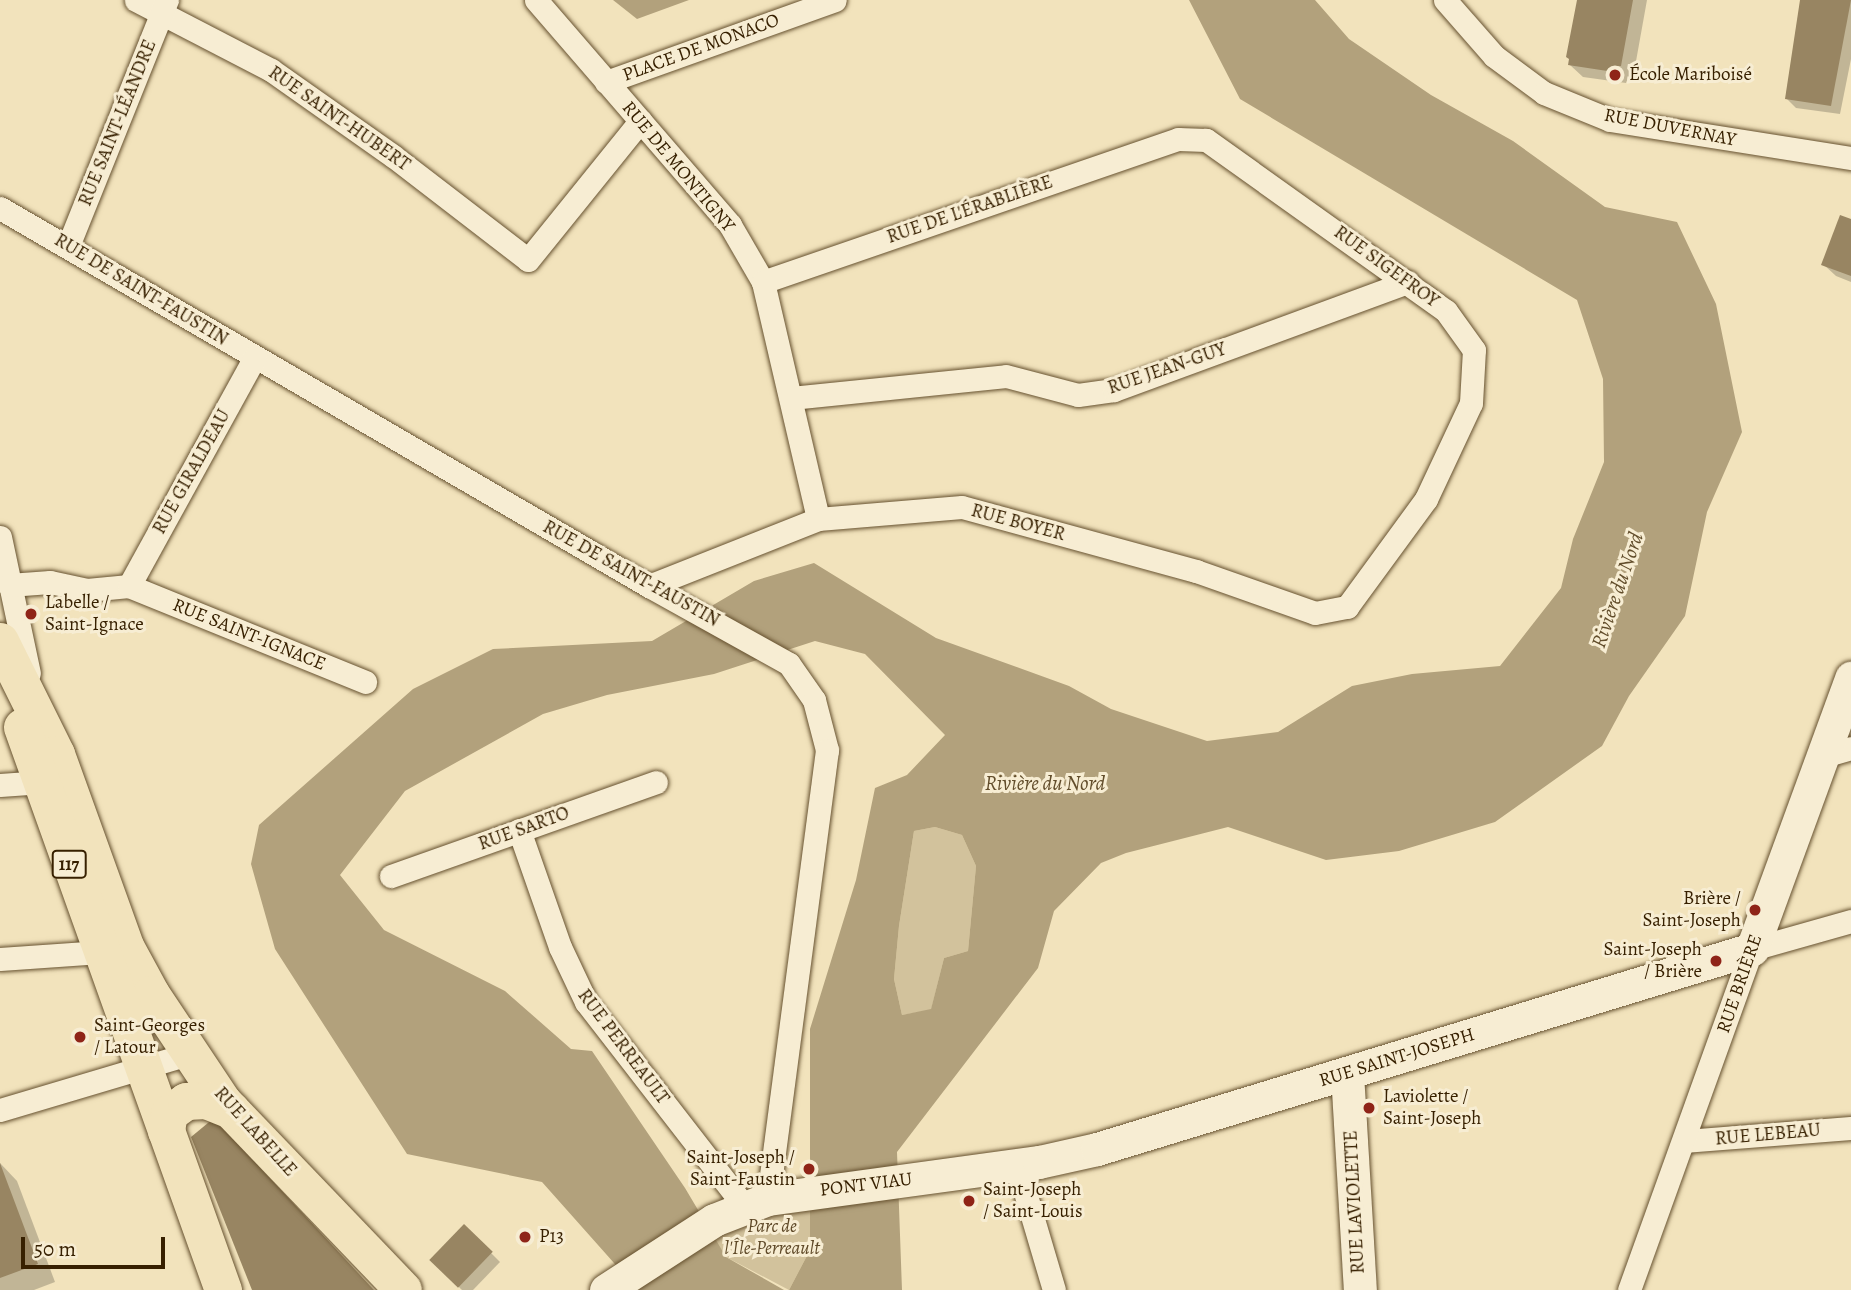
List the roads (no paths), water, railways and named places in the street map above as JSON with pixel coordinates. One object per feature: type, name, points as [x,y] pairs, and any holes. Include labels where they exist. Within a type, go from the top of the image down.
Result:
[{"type":"main road","name":"RUE LABELLE","points":[[0,641],[67,779],[125,946],[151,995],[231,1110],[402,1290]]},
{"type":"main road","name":"117","points":[[0,660],[39,782],[223,1290]]},
{"type":"main road","points":[[166,1131],[169,1113],[186,1101],[206,1100],[231,1110]]},
{"type":"street","name":"RUE SAINT-HUBERT","points":[[136,0],[164,6],[271,70],[393,156],[528,260],[640,121]]},
{"type":"street","name":"RUE DE MONTIGNY","points":[[536,0],[730,225],[763,282],[818,519]]},
{"type":"street","name":"PLACE DE MONACO","points":[[606,82],[835,0]]},
{"type":"street","name":"RUE DUVERNAY","points":[[1445,0],[1494,56],[1544,93],[1610,120],[1851,158]]},
{"type":"street","name":"RUE SAINT-LÉANDRE","points":[[68,246],[164,6]]},
{"type":"street","name":"RUE DE L'ÉRABLIÈRE","points":[[763,282],[1178,139]]},
{"type":"street","name":"RUE SIGEFROY","points":[[1178,139],[1206,140],[1408,282],[1446,311],[1474,350],[1471,402],[1426,499],[1347,607]]},
{"type":"street","name":"RUE DE SAINT-FAUSTIN","points":[[0,208],[649,586],[789,664],[814,700],[827,750],[769,1200]]},
{"type":"street","name":"RUE JEAN-GUY","points":[[791,398],[1006,376],[1078,395],[1114,390],[1408,282]]},
{"type":"street","name":"RUE GIRALDEAU","points":[[129,586],[255,357]]},
{"type":"street","name":"RUE BOYER","points":[[649,586],[818,519],[962,508],[1196,571],[1315,613],[1347,607]]},
{"type":"street","name":"RUE LABELLE","points":[[0,537],[40,721]]},
{"type":"street","name":"RUE SAINT-IGNACE","points":[[9,585],[50,582],[87,590],[129,586],[365,682]]},
{"type":"street","name":"RUE BRIÈRE","points":[[1629,1290],[1685,1141],[1752,949],[1836,753],[1851,678]]},
{"type":"street","points":[[0,785],[39,782]]},
{"type":"street","name":"RUE SARTO","points":[[391,876],[656,782]]},
{"type":"street","name":"RUE PERREAULT","points":[[519,831],[560,947],[586,1002],[769,1200]]},
{"type":"street","name":"RUE SAINT-JOSEPH","points":[[939,1176],[1017,1165],[1097,1149],[1851,921]]},
{"type":"street","points":[[0,959],[101,952]]},
{"type":"street","points":[[0,1110],[191,1053]]},
{"type":"street","name":"RUE LAVIOLETTE","points":[[1347,1073],[1360,1290]]},
{"type":"street","name":"RUE LEBEAU","points":[[1685,1141],[1851,1128]]},
{"type":"street","points":[[1017,1165],[1054,1290]]},
{"type":"street","name":"PONT VIAU","points":[[769,1200],[939,1176]]},
{"type":"street","points":[[607,1290],[714,1220],[769,1200]]},
{"type":"water","points":[[613,0],[689,0],[637,19]]},
{"type":"water","name":"Rivière du Nord","points":[[1189,0],[1315,0],[1349,39],[1431,95],[1513,141],[1605,207],[1677,222],[1716,304],[1742,432],[1707,512],[1685,616],[1629,696],[1602,746],[1495,822],[1399,851],[1326,860],[1228,827],[1126,853],[1101,863],[1054,911],[1038,968],[897,1152],[902,1290],[789,1290],[810,1250],[810,1029],[856,880],[875,788],[907,775],[945,735],[865,654],[815,641],[714,674],[607,695],[543,714],[405,791],[340,875],[384,930],[505,991],[571,1049],[592,1051],[685,1188],[726,1257],[784,1290],[638,1290],[542,1182],[407,1154],[275,949],[251,864],[259,825],[413,689],[493,649],[652,641],[754,581],[814,563],[936,638],[1069,686],[1111,709],[1207,741],[1278,732],[1352,686],[1412,674],[1500,666],[1561,588],[1573,539],[1604,462],[1603,379],[1577,300],[1240,99]],"holes":[[[935,827],[962,835],[976,866],[968,951],[944,958],[931,1009],[902,1015],[894,979],[899,926],[914,831]]]},
{"type":"place","name":"École Mariboisé","points":[[1615,75]]},
{"type":"place","name":"Labelle / Saint-Ignace","points":[[31,614]]},
{"type":"place","name":"Brière / Saint-Joseph","points":[[1755,910]]},
{"type":"place","name":"Saint-Joseph / Brière","points":[[1716,961]]},
{"type":"place","name":"Saint-Georges / Latour","points":[[80,1037]]},
{"type":"place","name":"Laviolette / Saint-Joseph","points":[[1369,1108]]},
{"type":"place","name":"Saint-Joseph / Saint-Faustin","points":[[809,1169]]},
{"type":"place","name":"Saint-Joseph / Saint-Louis","points":[[969,1201]]},
{"type":"place","name":"P13","points":[[525,1237]]},
{"type":"park label","name":"Parc de l'Île-Perreault","points":[[772,1238]]}]
